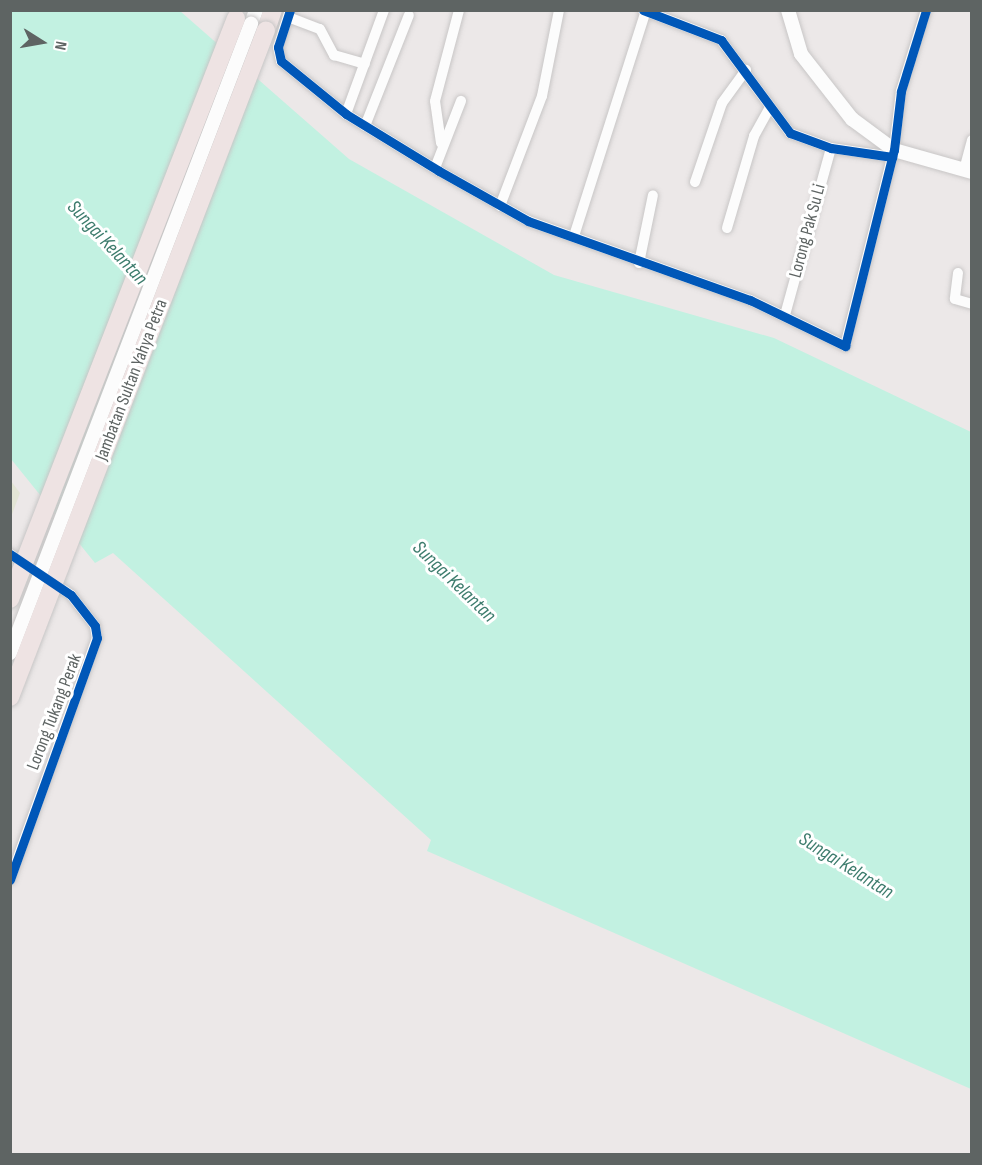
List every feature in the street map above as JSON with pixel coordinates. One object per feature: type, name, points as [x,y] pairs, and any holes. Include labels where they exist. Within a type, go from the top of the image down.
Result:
[{"type":"highway","points":[[248,21],[284,13]]},
{"type":"highway","name":"Jambatan Sultan Yahya Petra","points":[[10,599],[248,21]]},
{"type":"highway","name":"Jambatan Sultan Yahya Petra","points":[[10,697],[17,659],[248,21]]},
{"type":"highway","points":[[10,707],[17,659]]},
{"type":"street","name":"Jambatan Sultan Yahya Petra","points":[[248,21],[256,10]]},
{"type":"street","points":[[346,114],[384,10]]},
{"type":"street","points":[[441,143],[435,101],[459,10]]},
{"type":"street","points":[[500,206],[542,96],[559,10]]},
{"type":"street","points":[[788,10],[801,54],[817,80],[852,119],[893,153]]},
{"type":"street","points":[[365,64],[334,55],[320,29],[284,13],[278,47],[281,61],[346,114],[435,168],[500,206],[639,263],[785,315],[845,346],[893,153],[899,101],[926,10]]},
{"type":"street","points":[[574,236],[645,11],[721,40],[746,70],[790,133],[831,148],[893,153],[968,171],[972,140]]},
{"type":"street","points":[[365,126],[409,15]]},
{"type":"street","points":[[695,182],[722,103],[746,70]]},
{"type":"street","points":[[435,168],[441,143],[461,101]]},
{"type":"street","points":[[728,228],[754,136],[770,107]]},
{"type":"street","name":"Lorong Pak Su Li","points":[[785,315],[831,148]]},
{"type":"street","points":[[639,263],[653,195]]},
{"type":"street","points":[[958,273],[955,299],[972,304]]},
{"type":"street","name":"Lorong Tukang Perak","points":[[10,554],[70,595],[95,626],[97,638],[10,880]]},
{"type":"shaded area","points":[[11,481],[20,493],[11,517]]},
{"type":"water","name":"Sungai Kelantan","points":[[10,11],[180,11],[349,159],[554,275],[774,338],[971,432],[971,1089],[427,851],[431,840],[113,553],[95,563],[11,459]]},
{"type":"cycle path","points":[[290,10],[278,47],[281,61],[346,114],[439,171],[528,221],[750,300],[845,346],[894,150],[901,91],[926,10]]},
{"type":"cycle path","points":[[643,10],[721,40],[790,133],[831,148],[892,157]]},
{"type":"cycle path","points":[[10,554],[71,595],[95,626],[97,638],[10,880]]}]
